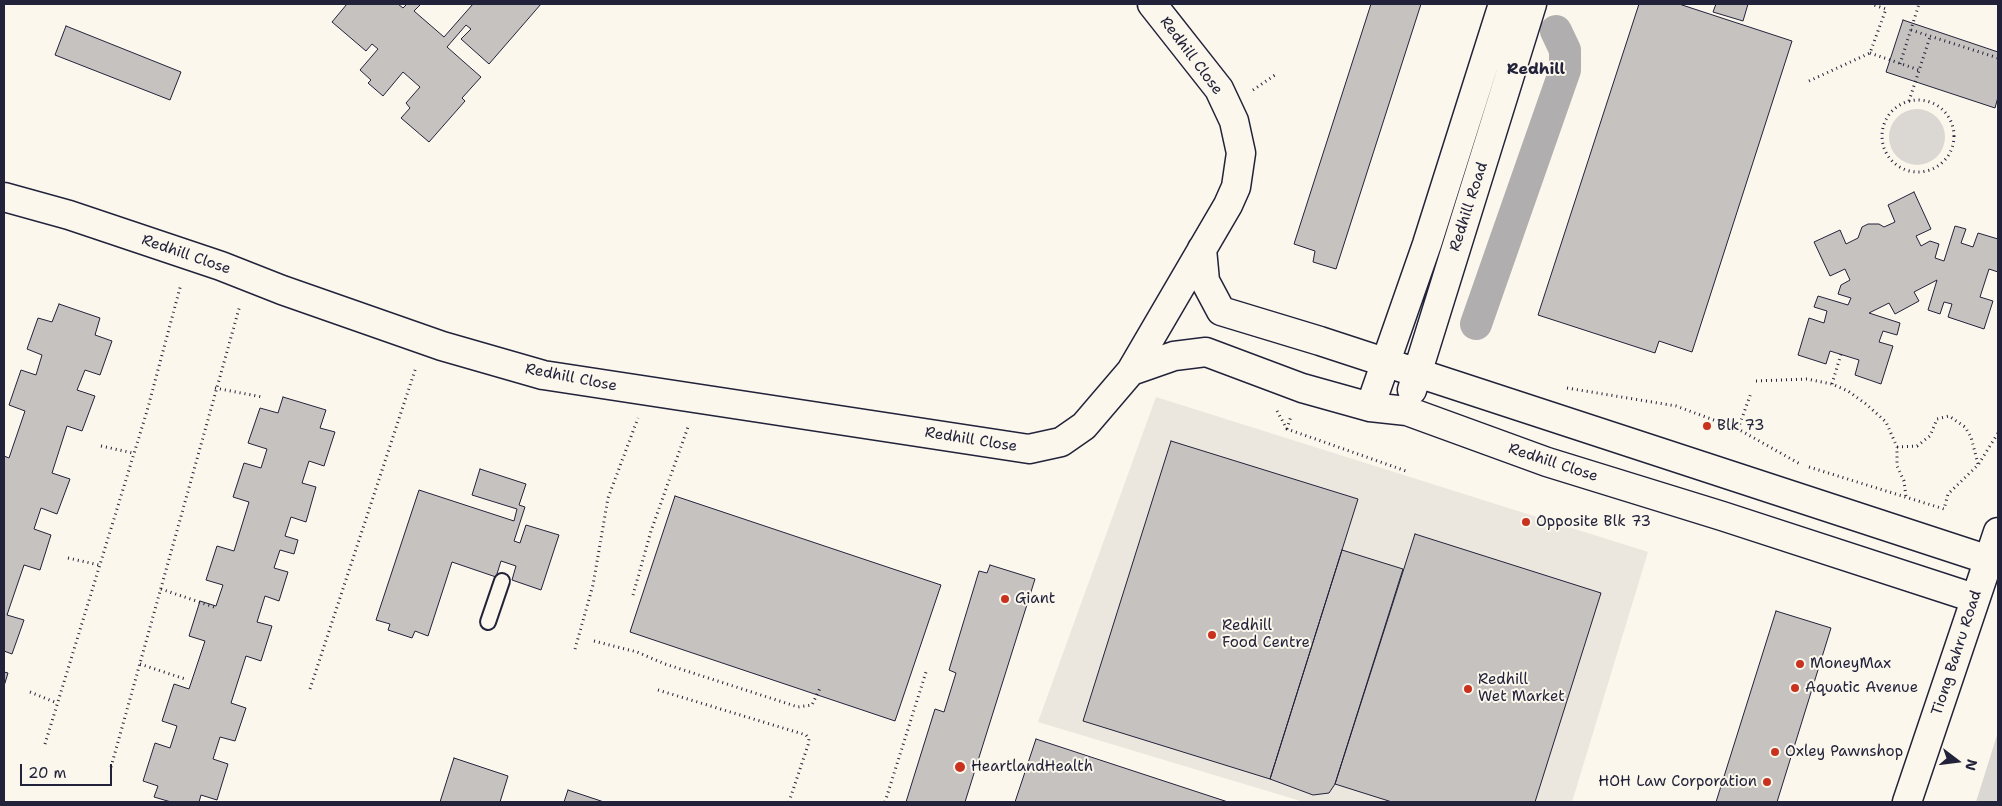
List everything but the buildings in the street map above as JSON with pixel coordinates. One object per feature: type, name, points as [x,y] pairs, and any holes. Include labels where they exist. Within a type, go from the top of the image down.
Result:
[{"type":"street","name":"Redhill Close","points":[[4,197],[188,255],[442,346],[542,375],[1028,449],[1061,442],[1084,426],[1131,371],[1236,187],[1241,153],[1234,121],[1219,89],[1152,4]]},
{"type":"street","name":"Redhill Road","points":[[1370,407],[1426,244],[1503,4]]},
{"type":"street","name":"Redhill Road","points":[[1407,411],[1417,373],[1532,4]]},
{"type":"street","points":[[1202,249],[1205,281],[1221,311],[1989,560]]},
{"type":"street","name":"Redhill Close","points":[[1131,371],[1174,356],[1206,352],[1302,388],[1370,407],[1407,411],[1546,462],[1722,516],[1974,598]]},
{"type":"street","name":"Tiong Bahru Road","points":[[1907,802],[1974,598],[1998,532]]},
{"type":"lane","points":[[488,622],[502,581]]},
{"type":"path","points":[[1870,54],[1886,9],[1871,4]]},
{"type":"path","points":[[1900,64],[1919,4]]},
{"type":"path","points":[[1911,30],[1998,58]]},
{"type":"path","points":[[1909,101],[1922,100],[1933,103],[1951,120],[1954,131],[1954,143],[1943,163],[1933,170],[1922,173],[1900,168],[1890,160],[1884,150],[1881,138],[1883,125],[1888,114],[1898,106],[1909,101],[1930,37]]},
{"type":"path","points":[[1809,81],[1870,54],[1919,70]]},
{"type":"path","points":[[45,744],[147,411],[188,255]]},
{"type":"path","points":[[110,767],[161,590],[215,388],[241,302]]},
{"type":"path","points":[[1832,384],[1841,354]]},
{"type":"path","points":[[310,689],[418,361]]},
{"type":"path","points":[[1756,381],[1807,379],[1832,384],[1848,391],[1886,422],[1897,447],[1897,466],[1904,482],[1906,498]]},
{"type":"path","points":[[215,388],[262,397]]},
{"type":"path","points":[[1563,388],[1676,406],[1738,429],[1798,464],[1944,509],[1948,494],[1978,465],[1998,433]]},
{"type":"path","points":[[1738,429],[1751,392]]},
{"type":"path","points":[[575,649],[593,585],[608,498],[640,413]]},
{"type":"path","points":[[1897,447],[1917,446],[1930,436],[1937,419],[1949,416],[1965,427],[1971,437],[1978,465]]},
{"type":"path","points":[[633,595],[651,531],[690,421]]},
{"type":"path","points":[[101,446],[133,453]]},
{"type":"path","points":[[68,558],[99,565]]},
{"type":"path","points":[[161,590],[214,607]]},
{"type":"path","points":[[594,641],[637,652],[666,664],[798,707],[812,705],[821,686]]},
{"type":"path","points":[[140,664],[185,679]]},
{"type":"path","points":[[885,802],[926,672]]},
{"type":"path","points":[[658,690],[806,735],[809,739],[808,745],[789,802]]},
{"type":"path","points":[[30,692],[57,703]]},
{"type":"shaded area","points":[[1911,109],[1923,109],[1933,113],[1941,121],[1945,137],[1941,153],[1933,161],[1923,165],[1911,165],[1901,161],[1893,153],[1889,143],[1889,131],[1893,121],[1901,113]]},
{"type":"shaded area","points":[[1156,397],[1648,552],[1572,802],[1304,802],[1038,722]]},
{"type":"shaded area","points":[[1998,732],[1998,802],[1976,802]]},
{"type":"waterway","points":[[1476,324],[1565,70],[1565,50],[1556,31]]},
{"type":"place","name":"Blk 73","points":[[1707,426]]},
{"type":"place","name":"Opposite Blk 73","points":[[1526,522]]},
{"type":"place","name":"Giant","points":[[1005,599]]},
{"type":"place","name":"Redhill Food Centre","points":[[1212,635]]},
{"type":"place","name":"MoneyMax","points":[[1800,664]]},
{"type":"place","name":"Aquatic Avenue","points":[[1795,688]]},
{"type":"place","name":"Redhill Wet Market","points":[[1468,689]]},
{"type":"place","name":"Oxley Pawnshop","points":[[1775,752]]},
{"type":"place","name":"HeartlandHealth","points":[[960,767]]},
{"type":"place","name":"HOH Law Corporation","points":[[1767,782]]},
{"type":"district","name":"Redhill","points":[[1536,70]]}]
